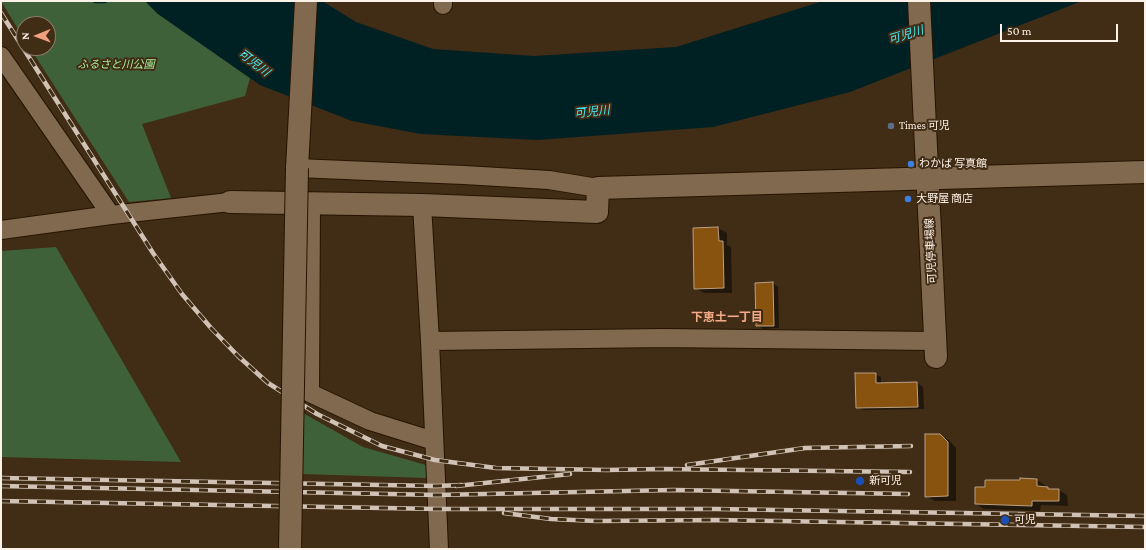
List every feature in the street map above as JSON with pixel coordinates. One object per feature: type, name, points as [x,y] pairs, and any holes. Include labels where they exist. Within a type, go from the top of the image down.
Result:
[{"type":"street","points":[[290,549],[297,168],[306,1]]},
{"type":"street","name":"可児停車場線","points":[[920,1],[935,349]]},
{"type":"street","points":[[1,56],[111,215]]},
{"type":"street","points":[[297,168],[464,174],[549,180],[598,188],[927,177],[1145,172]]},
{"type":"street","points":[[1,230],[111,215],[230,202],[422,205],[597,212],[598,188]]},
{"type":"street","points":[[311,204],[310,393],[370,421],[434,441]]},
{"type":"street","points":[[422,205],[430,341],[439,549]]},
{"type":"street","points":[[430,341],[663,338],[935,349]]},
{"type":"green space","name":"ふるさと川公園","points":[[1,1],[145,1],[158,14],[250,78],[245,96],[142,124],[171,198],[129,202],[35,56],[56,56],[56,16],[16,16],[16,26]]},
{"type":"green space","points":[[56,247],[181,462],[1,457],[1,251]]},
{"type":"green space","points":[[303,413],[363,447],[426,465],[427,478],[303,474]]},
{"type":"water","name":"可児川","points":[[145,1],[322,1],[356,22],[433,49],[534,56],[676,47],[823,1],[1082,1],[850,92],[713,127],[537,140],[421,134],[352,121],[260,85],[158,14]]},
{"type":"building","points":[[718,227],[719,241],[723,241],[724,288],[694,289],[693,228]]},
{"type":"building","points":[[773,282],[774,326],[756,326],[755,283]]},
{"type":"building","points":[[855,373],[876,373],[876,383],[917,382],[918,407],[856,408]]},
{"type":"building","points":[[925,434],[940,434],[948,442],[948,496],[925,497]]},
{"type":"building","points":[[1020,478],[1037,479],[1037,486],[1048,487],[1048,489],[1059,489],[1059,501],[1032,501],[1032,506],[975,504],[975,487],[985,487],[985,480],[1020,480]]},
{"type":"waterway","points":[[95,1],[105,1]]},
{"type":"railway","points":[[1,13],[153,253],[182,294],[211,328],[238,356],[268,383],[317,414],[382,446],[435,460],[496,468],[910,472]]},
{"type":"railway","points":[[687,465],[805,448],[911,446]]},
{"type":"railway","points":[[456,486],[570,474]]},
{"type":"railway","points":[[1,478],[436,486],[462,485]]},
{"type":"railway","points":[[1,486],[437,495],[673,490],[908,494]]},
{"type":"railway","points":[[1,501],[438,509],[716,509],[1145,516]]},
{"type":"railway","points":[[504,513],[551,519],[596,521],[716,520],[1145,527]]},
{"type":"place","name":"Times 可児","points":[[891,126]]},
{"type":"place","name":"わかば 写真館","points":[[911,164]]},
{"type":"place","name":"大野屋 商店","points":[[908,199]]},
{"type":"place","name":"新可児","points":[[860,481]]},
{"type":"place","name":"可児","points":[[1005,520]]},
{"type":"district","name":"下恵土一丁目","points":[[727,317]]}]
